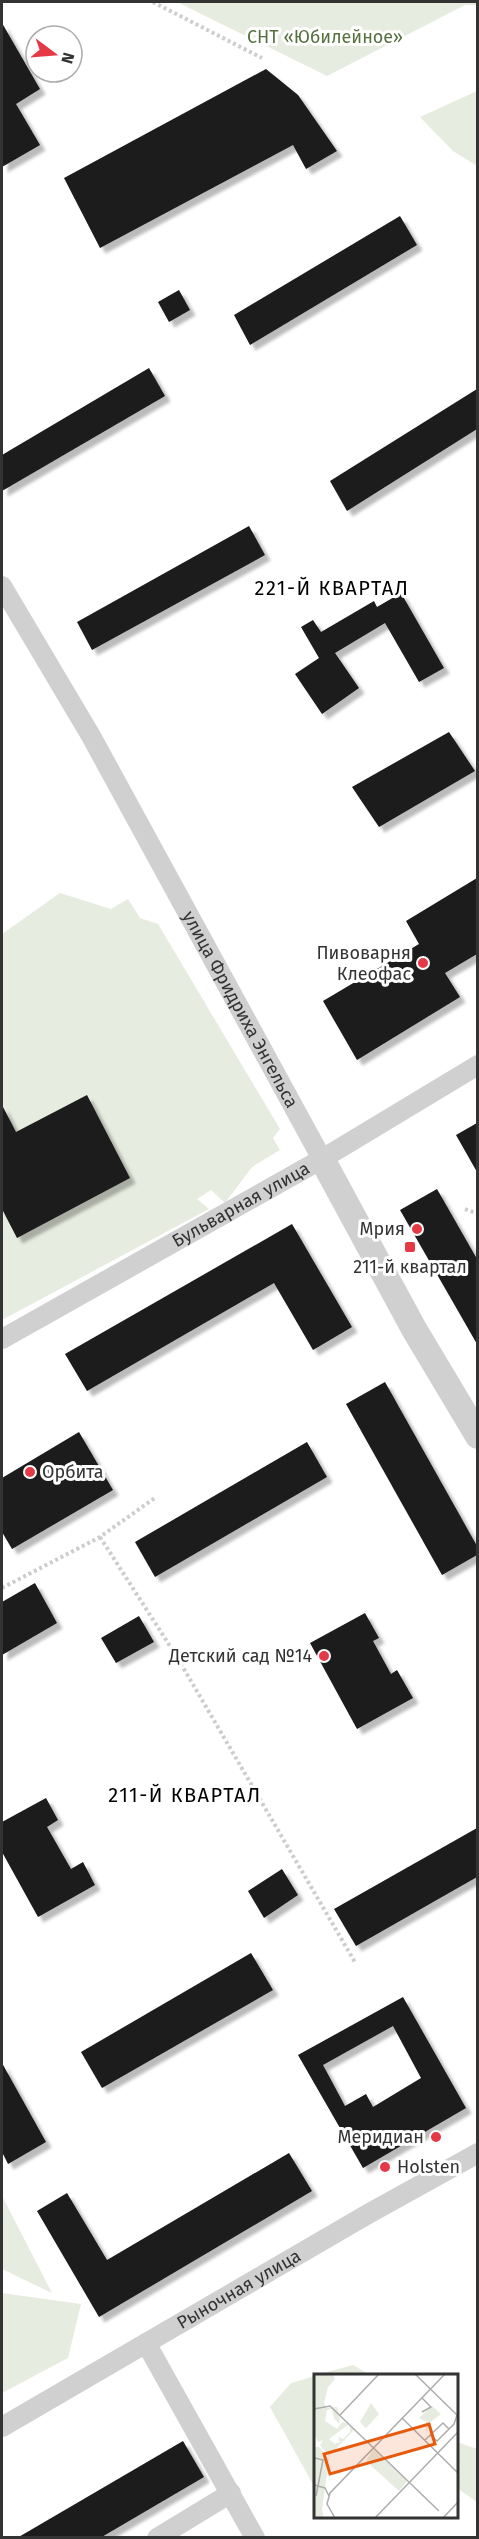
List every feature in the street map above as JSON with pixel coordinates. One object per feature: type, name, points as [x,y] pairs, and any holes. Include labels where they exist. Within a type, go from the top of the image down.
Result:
[{"type":"street","name":"улица Фридриха Энгельса","points":[[2,586],[92,736],[414,1329],[477,1436]]},
{"type":"street","name":"Бульварная улица","points":[[2,1340],[322,1159],[477,1065]]},
{"type":"street","name":"Рыночная улица","points":[[2,2427],[477,2153]]},
{"type":"street","points":[[146,2343],[255,2538]]},
{"type":"street","points":[[157,2538],[231,2493]]},
{"type":"path","points":[[153,2],[262,58]]},
{"type":"path","points":[[465,1209],[477,1214]]},
{"type":"path","points":[[2,1588],[100,1537],[156,1497]]},
{"type":"path","points":[[100,1537],[177,1657],[356,1964]]},
{"type":"green space","name":"СНТ «Юбилейное»","points":[[177,2],[477,2],[478,5],[465,5],[327,76]]},
{"type":"green space","points":[[477,91],[477,166],[453,151],[420,117]]},
{"type":"green space","points":[[60,893],[111,909],[128,899],[140,918],[158,924],[280,1129],[273,1138],[280,1150],[252,1167],[225,1203],[211,1190],[197,1199],[209,1209],[2,1320],[2,934]]},
{"type":"green space","points":[[2,2196],[52,2293],[2,2269]]},
{"type":"green space","points":[[2,2293],[81,2304],[68,2358],[2,2393]]},
{"type":"green space","points":[[353,2365],[368,2374],[320,2374]]},
{"type":"green space","points":[[314,2376],[314,2486],[270,2407],[291,2383]]},
{"type":"green space","points":[[458,2442],[477,2449],[477,2502],[458,2489]]},
{"type":"building","points":[[2,23],[24,61],[24,84],[37,84],[40,89],[16,104],[40,145],[2,167]]},
{"type":"building","points":[[266,69],[298,95],[337,151],[306,169],[293,145],[100,248],[64,178]]},
{"type":"building","points":[[400,216],[417,245],[250,345],[234,315]]},
{"type":"building","points":[[179,290],[190,310],[169,322],[158,302]]},
{"type":"building","points":[[149,368],[165,396],[2,491],[2,455]]},
{"type":"building","points":[[477,389],[477,429],[347,511],[330,481]]},
{"type":"building","points":[[249,526],[265,555],[92,650],[77,622]]},
{"type":"building","points":[[401,593],[444,668],[419,682],[385,623],[335,653],[359,688],[322,714],[295,674],[319,658],[301,627],[313,620],[321,632],[374,601],[377,607]]},
{"type":"building","points":[[449,732],[475,771],[379,827],[352,787]]},
{"type":"building","name":"Пивоварня Клеофас","points":[[477,878],[477,954],[445,973],[460,997],[357,1060],[323,1001],[419,944],[406,921]]},
{"type":"building","points":[[87,1095],[130,1178],[17,1238],[2,1209],[2,1105],[16,1132]]},
{"type":"building","points":[[477,1123],[477,1172],[456,1135]]},
{"type":"building","points":[[437,1189],[477,1259],[477,1344],[400,1210]]},
{"type":"building","points":[[292,1224],[352,1327],[313,1350],[274,1283],[87,1391],[65,1354]]},
{"type":"building","points":[[385,1382],[477,1546],[477,1555],[442,1575],[346,1404]]},
{"type":"building","points":[[79,1432],[113,1490],[12,1549],[2,1532],[2,1478]]},
{"type":"building","points":[[307,1442],[327,1477],[155,1577],[135,1542]]},
{"type":"building","points":[[35,1583],[57,1623],[2,1655],[2,1602]]},
{"type":"building","points":[[365,1613],[379,1638],[373,1641],[391,1674],[397,1670],[413,1698],[357,1729],[310,1643]]},
{"type":"building","points":[[139,1616],[154,1642],[116,1663],[101,1638]]},
{"type":"building","points":[[46,1798],[58,1820],[47,1827],[71,1869],[83,1862],[95,1885],[38,1917],[2,1852],[2,1822]]},
{"type":"building","points":[[477,1828],[477,1877],[356,1946],[334,1909]]},
{"type":"building","points":[[282,1869],[298,1895],[264,1918],[248,1891]]},
{"type":"building","points":[[251,1953],[273,1990],[102,2088],[81,2052]]},
{"type":"building","points":[[403,1997],[466,2108],[363,2168],[298,2055]],"holes":[[[393,2026],[421,2078],[373,2107],[366,2094],[345,2106],[323,2065]]]},
{"type":"building","points":[[2,2063],[46,2142],[8,2164],[2,2152]]},
{"type":"building","points":[[289,2153],[312,2191],[99,2317],[37,2211],[67,2193],[107,2260]]},
{"type":"building","points":[[183,2441],[204,2477],[100,2538],[17,2538]]},
{"type":"place","name":"Пивоварня Клеофас","points":[[423,963]]},
{"type":"place","name":"Мрия","points":[[417,1229]]},
{"type":"place","name":"211-й квартал","points":[[410,1247]]},
{"type":"place","name":"Орбита","points":[[30,1472]]},
{"type":"place","name":"Детский сад №14","points":[[324,1656]]},
{"type":"place","name":"Меридиан","points":[[436,2137]]},
{"type":"place","name":"Holsten","points":[[385,2167]]},
{"type":"district","name":"221-Й КВАРТАЛ","points":[[332,588]]},
{"type":"district","name":"211-Й КВАРТАЛ","points":[[185,1795]]}]
